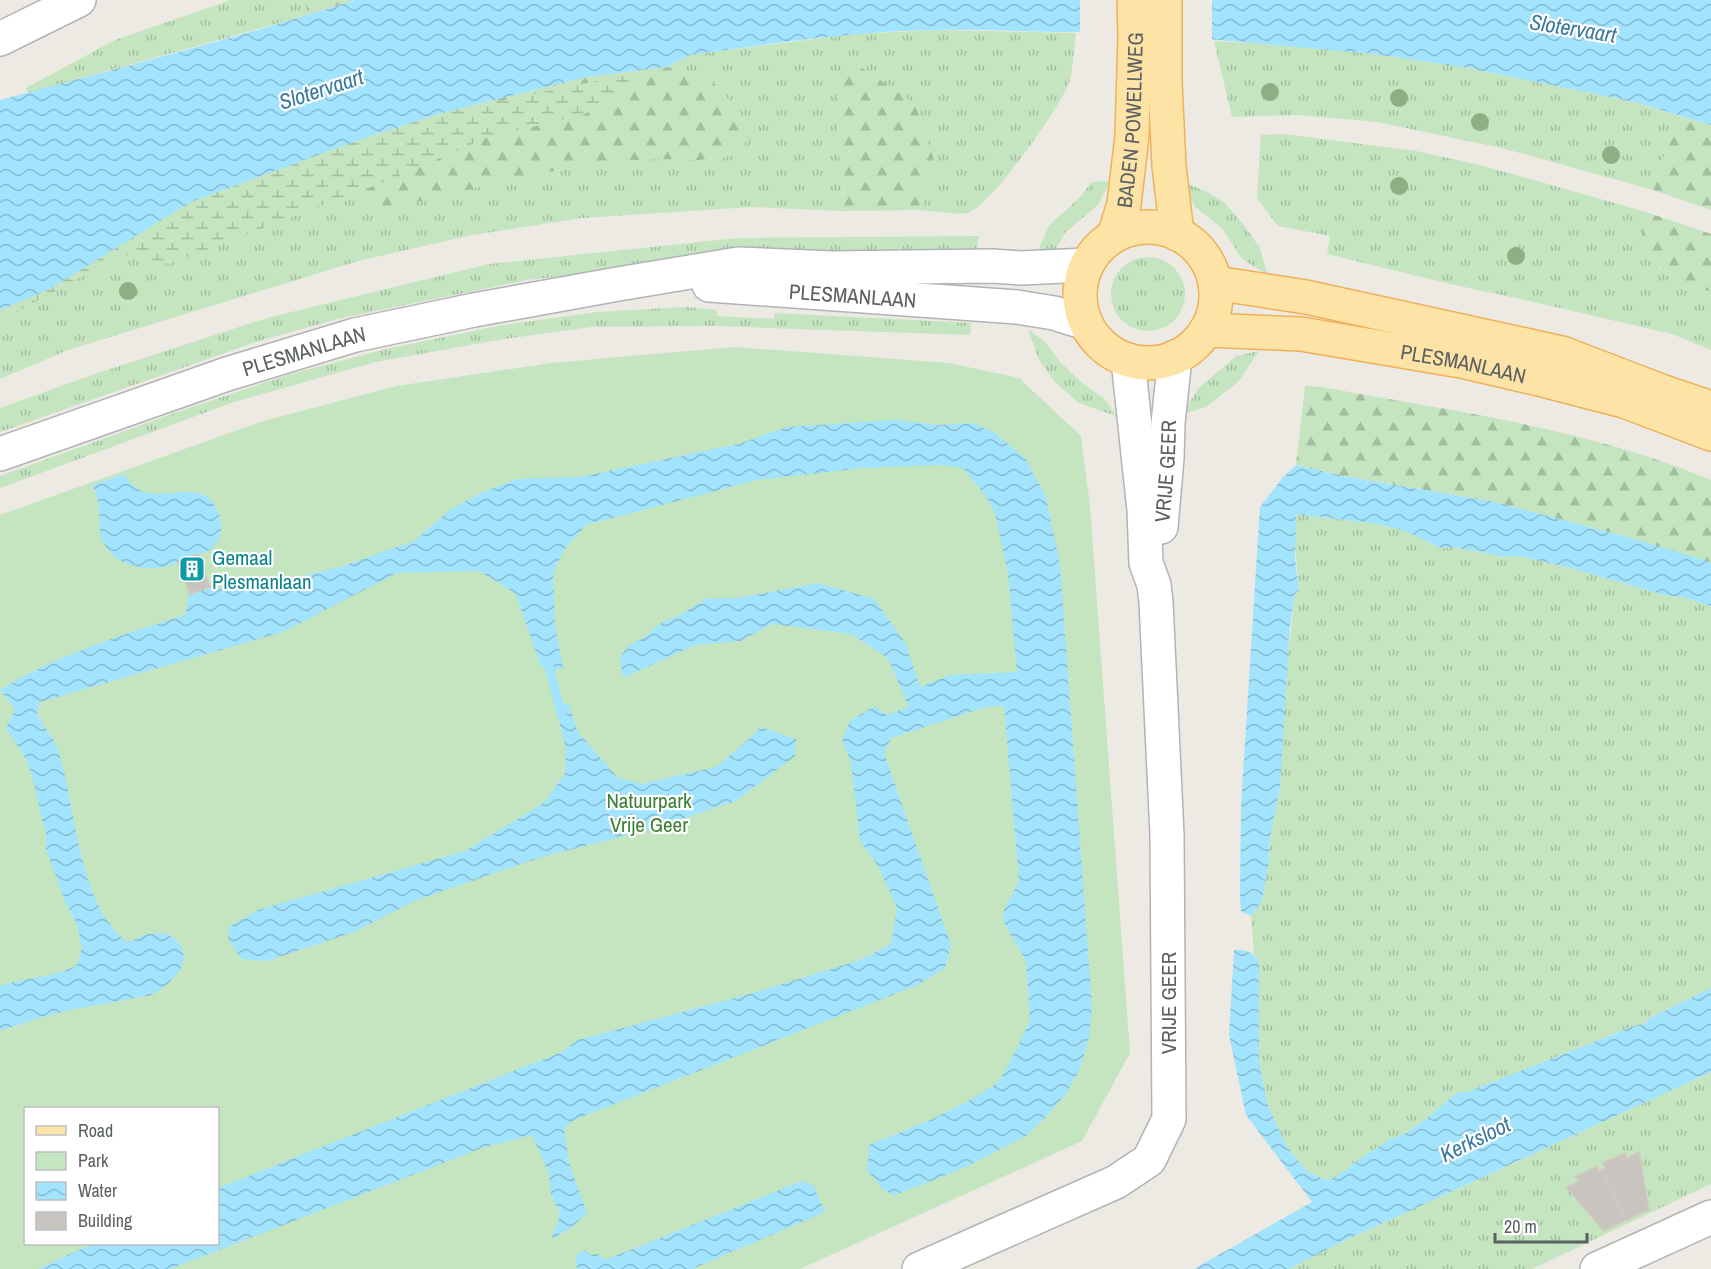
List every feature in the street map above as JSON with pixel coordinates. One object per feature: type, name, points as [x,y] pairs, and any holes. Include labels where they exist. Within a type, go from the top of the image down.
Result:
[{"type":"main road","name":"BADEN POWELLWEG","points":[[1114,236],[1124,204],[1132,136],[1134,0]]},
{"type":"main road","name":"BADEN POWELLWEG","points":[[1165,0],[1165,83],[1169,166],[1177,234]]},
{"type":"main road","points":[[1145,227],[1177,234],[1188,240],[1205,259],[1211,270],[1215,283],[1216,302],[1211,321],[1193,346],[1175,357],[1166,361],[1147,363],[1128,360],[1103,346],[1086,323],[1079,294],[1083,274],[1098,248],[1124,231],[1145,227]]},
{"type":"main road","name":"PLESMANLAAN","points":[[1215,283],[1306,297],[1562,353],[1711,408]]},
{"type":"main road","name":"PLESMANLAAN","points":[[1206,330],[1301,334],[1461,361],[1624,401],[1711,434]]},
{"type":"street","points":[[0,39],[79,0]]},
{"type":"street","name":"PLESMANLAAN","points":[[0,454],[227,374],[355,335],[474,310],[618,284],[738,264],[832,268],[992,266],[1021,268],[1087,265]]},
{"type":"street","name":"PLESMANLAAN","points":[[618,284],[723,285],[987,304],[1054,313],[1086,323]]},
{"type":"street","name":"VRIJE GEER","points":[[919,1269],[1116,1182],[1149,1160],[1169,1119],[1167,836],[1155,585],[1160,566],[1161,519],[1175,357]]},
{"type":"street","name":"VRIJE GEER","points":[[1128,360],[1144,510],[1146,563],[1155,585]]},
{"type":"street","points":[[1597,1269],[1711,1217]]},
{"type":"green space","points":[[231,0],[305,0],[308,15],[28,93],[26,88],[115,40]]},
{"type":"green space","points":[[305,0],[355,0],[308,15]]},
{"type":"green space","points":[[935,30],[1076,33],[1069,83],[1063,95],[1039,133],[1007,176],[978,207],[967,213],[921,210],[934,160],[835,98],[844,211],[752,207],[582,218],[472,235],[358,261],[68,350],[0,379],[0,310],[191,202],[532,175],[601,163],[725,157],[736,151],[749,138],[733,106],[709,79],[695,73],[667,67],[690,55],[855,34]]},
{"type":"green space","points":[[1214,41],[1374,54],[1468,68],[1635,102],[1677,115],[1653,190],[1502,148],[1377,122],[1299,115],[1232,117]]},
{"type":"green space","points":[[852,61],[915,104],[934,160],[921,210],[844,211],[835,98]]},
{"type":"green space","points":[[667,67],[695,73],[709,79],[732,106],[750,138],[736,151],[725,157],[601,163],[531,175],[391,208],[363,207],[350,190],[356,141],[442,113],[587,77]]},
{"type":"green space","points":[[667,67],[583,115],[486,138],[394,178],[169,264],[123,254],[0,321],[0,270],[356,141],[444,112]]},
{"type":"green space","points":[[1677,115],[1711,125],[1711,210],[1653,190]]},
{"type":"green space","points":[[1284,134],[1416,151],[1484,166],[1646,212],[1641,234],[1659,269],[1674,278],[1711,292],[1711,350],[1672,334],[1327,254],[1330,236],[1278,226],[1257,198],[1261,135]]},
{"type":"green space","points":[[1110,181],[1098,205],[1066,232],[1054,251],[1035,257],[1049,226],[1080,197],[1092,182]]},
{"type":"green space","points":[[1181,181],[1224,202],[1260,248],[1267,274],[1242,259],[1223,229],[1195,207]]},
{"type":"green space","points":[[1646,212],[1711,234],[1711,292],[1677,279],[1658,267],[1645,248],[1642,235]]},
{"type":"green space","points":[[979,236],[975,258],[743,256],[527,280],[337,319],[259,341],[0,432],[0,408],[92,375],[267,318],[489,264],[738,238]]},
{"type":"green space","points":[[1148,257],[1162,260],[1174,268],[1182,280],[1185,294],[1182,308],[1174,320],[1162,328],[1148,331],[1134,328],[1122,320],[1114,308],[1111,294],[1114,280],[1122,268],[1134,260]]},
{"type":"green space","points":[[686,307],[717,310],[717,316],[774,319],[775,313],[971,323],[970,335],[714,326],[591,327],[498,340],[376,362],[234,402],[0,488],[0,476],[287,375],[386,349],[498,326],[597,312]]},
{"type":"green space","points":[[1028,329],[1046,343],[1061,363],[1082,383],[1105,399],[1116,416],[1079,403],[1055,382],[1039,360]]},
{"type":"green space","name":"Natuurpark Vrije Geer","points":[[734,347],[949,363],[1019,378],[1081,436],[1090,506],[1130,1053],[1082,1141],[800,1269],[0,1269],[0,515],[263,421],[397,386],[551,363]]},
{"type":"green space","points":[[1259,351],[1238,382],[1206,407],[1181,415],[1199,388],[1236,356]]},
{"type":"green space","points":[[1305,386],[1469,413],[1568,434],[1664,462],[1711,480],[1711,563],[1631,538],[1495,502],[1343,476],[1296,465]]},
{"type":"green space","points":[[1295,514],[1378,524],[1405,531],[1440,548],[1453,547],[1504,557],[1518,556],[1711,606],[1711,988],[1650,1018],[1645,1024],[1637,1025],[1467,1092],[1458,1092],[1408,1132],[1391,1139],[1338,1176],[1326,1180],[1307,1171],[1293,1155],[1267,1103],[1259,1060],[1259,963],[1254,954],[1251,916],[1262,900],[1280,788],[1283,680],[1295,594],[1299,589],[1293,526]]},
{"type":"green space","points":[[1711,1072],[1711,1184],[1532,1269],[1289,1269],[1342,1242]]},
{"type":"water","name":"Slotervaart","points":[[355,0],[1711,0],[1711,125],[1635,102],[1468,68],[1374,54],[1118,31],[936,30],[813,39],[690,55],[667,67],[587,77],[442,113],[356,141],[191,202],[48,290],[0,310],[0,100],[223,40]]},
{"type":"water","points":[[895,420],[939,425],[972,423],[995,433],[1025,458],[1046,497],[1060,564],[1092,1007],[1089,1038],[1080,1069],[1066,1094],[1046,1117],[1026,1136],[966,1167],[893,1196],[880,1187],[867,1171],[869,1145],[933,1119],[999,1082],[1030,1020],[1026,961],[1003,921],[1004,910],[1019,881],[1004,706],[986,707],[891,738],[884,753],[951,945],[945,968],[918,985],[574,1120],[564,1128],[569,1163],[587,1213],[572,1227],[552,1239],[560,1212],[551,1196],[549,1173],[532,1135],[482,1148],[170,1269],[38,1269],[90,1245],[219,1245],[219,1188],[562,1052],[578,1040],[753,993],[860,960],[891,944],[897,908],[878,866],[860,840],[851,763],[842,740],[850,721],[875,706],[887,715],[909,707],[888,658],[851,634],[772,624],[741,641],[695,645],[623,678],[620,657],[629,645],[642,639],[661,623],[680,615],[706,599],[738,598],[818,583],[874,599],[905,642],[920,687],[950,675],[1017,672],[1008,574],[995,513],[985,495],[963,468],[941,465],[863,468],[757,480],[586,525],[564,550],[553,573],[555,625],[563,668],[551,672],[541,666],[515,593],[479,571],[397,573],[283,632],[40,702],[37,714],[58,750],[81,854],[98,905],[111,926],[128,942],[147,934],[166,933],[182,947],[184,957],[181,969],[168,984],[152,995],[70,1010],[0,1031],[0,986],[68,970],[77,965],[82,948],[77,924],[66,904],[46,850],[46,832],[33,779],[26,759],[6,728],[15,709],[0,690],[67,656],[185,615],[189,595],[211,587],[242,591],[340,567],[414,541],[451,509],[483,492],[518,479],[580,477],[738,444],[787,427]]},
{"type":"water","points":[[1296,465],[1343,476],[1495,502],[1704,560],[1711,563],[1711,606],[1518,556],[1504,557],[1453,547],[1440,548],[1405,531],[1378,524],[1296,514],[1295,559],[1299,590],[1295,594],[1290,626],[1280,788],[1270,839],[1269,861],[1262,901],[1251,916],[1241,911],[1241,805],[1260,507],[1283,477]]},
{"type":"water","points":[[124,474],[134,486],[146,492],[197,493],[207,497],[216,507],[220,518],[220,535],[215,545],[206,552],[160,568],[132,566],[116,558],[102,540],[99,505],[93,485]]},
{"type":"water","points":[[568,703],[578,732],[618,778],[642,784],[716,767],[761,727],[796,739],[795,756],[736,801],[652,829],[538,858],[415,901],[354,932],[267,961],[241,959],[228,939],[229,927],[258,910],[465,851],[545,802],[565,773],[566,748],[555,706]]},
{"type":"water","name":"Kerksloot","points":[[1234,950],[1249,952],[1259,963],[1259,1060],[1267,1103],[1293,1155],[1307,1171],[1326,1180],[1338,1176],[1391,1139],[1408,1132],[1458,1092],[1467,1092],[1637,1025],[1645,1024],[1650,1018],[1711,988],[1711,1072],[1342,1242],[1289,1269],[1194,1269],[1312,1202],[1246,1115],[1229,1035]]},
{"type":"water","points":[[802,1181],[814,1186],[825,1212],[692,1269],[577,1269],[575,1256],[584,1250],[591,1255],[598,1254],[605,1260]]},
{"type":"pier","points":[[1080,0],[1212,0],[1212,44],[1118,34],[1080,36]]},
{"type":"building","name":"Gemaal Plesmanlaan","points":[[198,554],[210,587],[190,594],[178,562]]},
{"type":"building","points":[[1639,1152],[1649,1210],[1626,1220],[1602,1170],[1606,1168],[1603,1163],[1625,1153],[1626,1158]]},
{"type":"building","points":[[1597,1166],[1599,1171],[1602,1170],[1626,1220],[1604,1231],[1566,1187],[1579,1181],[1575,1177]]},
{"type":"waterway","points":[[547,660],[562,716]]},
{"type":"place","name":"Gemaal Plesmanlaan","points":[[192,569]]}]
